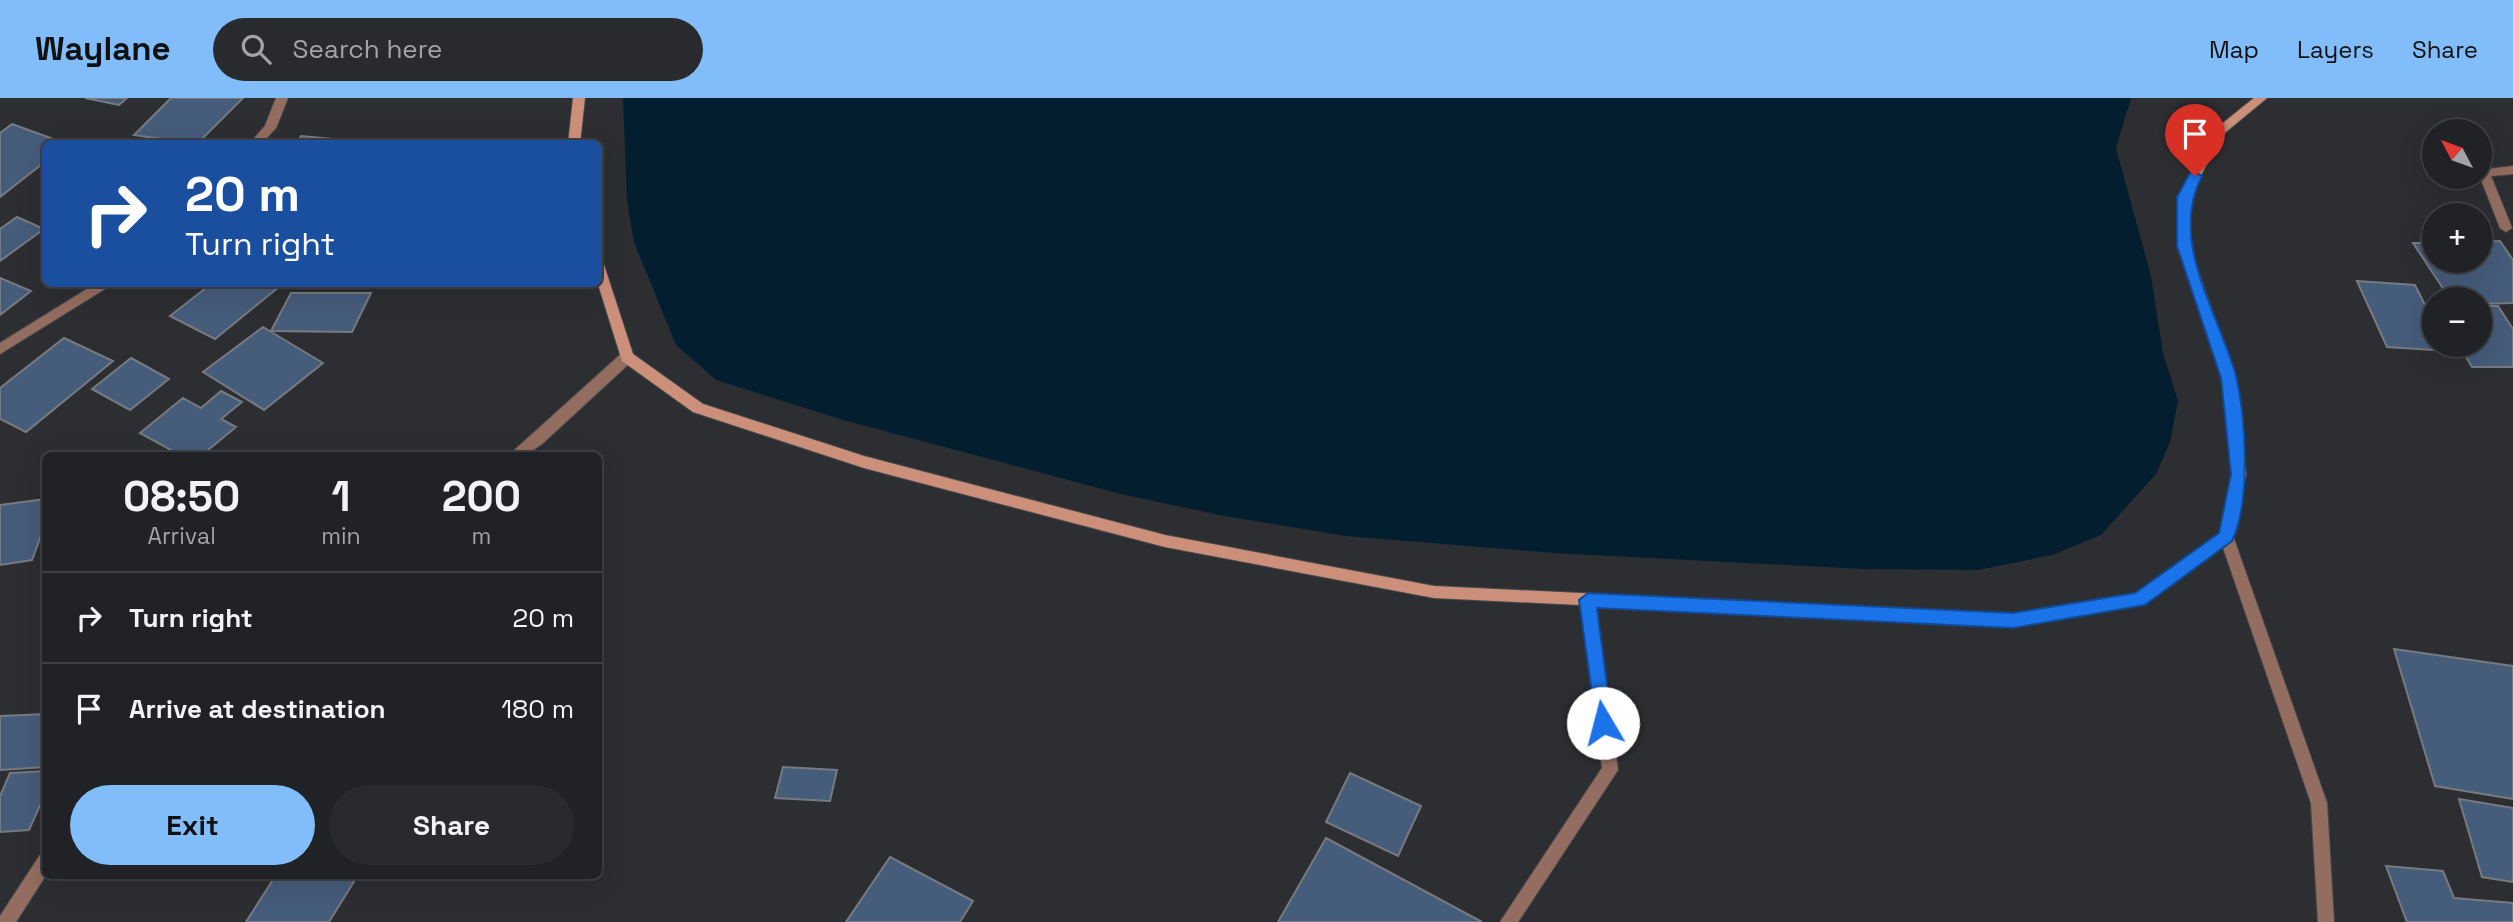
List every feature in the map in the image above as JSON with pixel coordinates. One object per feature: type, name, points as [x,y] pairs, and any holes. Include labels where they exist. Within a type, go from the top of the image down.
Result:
[{"type":"main road","points":[[575,140],[579,98]]},
{"type":"main road","points":[[602,278],[627,357],[698,408],[864,462],[1165,541],[1434,592],[2013,620],[2139,600],[2226,536],[2239,474],[2229,378],[2183,246],[2184,197],[2217,134],[2261,98]]},
{"type":"street","points":[[258,140],[270,128],[282,98]]},
{"type":"street","points":[[2506,228],[2484,173],[2492,170],[2513,170]]},
{"type":"street","points":[[0,349],[99,287]]},
{"type":"street","points":[[520,452],[537,440],[627,357]]},
{"type":"street","points":[[2226,536],[2319,803],[2326,922]]},
{"type":"street","points":[[1508,922],[1610,770],[1588,600]]},
{"type":"street","points":[[6,922],[42,868]]},
{"type":"water","points":[[623,98],[2131,98],[2116,148],[2151,276],[2163,353],[2178,401],[2170,442],[2156,474],[2101,535],[2052,555],[1978,570],[1864,569],[1554,553],[1346,536],[1224,516],[1121,494],[843,420],[716,380],[676,345],[634,242],[627,201]]},
{"type":"building","points":[[85,98],[127,98],[119,105]]},
{"type":"building","points":[[171,98],[243,98],[201,140],[169,140],[134,135]]},
{"type":"building","points":[[12,124],[56,140],[42,140],[42,164],[0,197],[0,133]]},
{"type":"building","points":[[301,136],[345,140],[298,140]]},
{"type":"building","points":[[17,217],[42,230],[0,261],[0,229]]},
{"type":"building","points":[[2492,241],[2500,241],[2513,260],[2513,303],[2492,304],[2492,287],[2442,287],[2433,273],[2492,273]]},
{"type":"building","points":[[2413,243],[2422,243],[2422,257]]},
{"type":"building","points":[[0,278],[31,291],[0,315]]},
{"type":"building","points":[[2357,281],[2415,285],[2422,299],[2422,349],[2387,347]]},
{"type":"building","points":[[207,287],[279,287],[215,339],[170,316]]},
{"type":"building","points":[[291,293],[371,293],[352,332],[271,331]]},
{"type":"building","points":[[2492,306],[2498,306],[2513,329],[2513,367],[2472,367],[2466,357],[2492,357]]},
{"type":"building","points":[[263,327],[323,363],[264,410],[203,372]]},
{"type":"building","points":[[64,338],[113,361],[26,432],[0,419],[0,388]]},
{"type":"building","points":[[131,358],[169,379],[130,410],[92,389]]},
{"type":"building","points":[[221,391],[242,402],[221,419],[236,427],[206,452],[175,452],[140,433],[183,398],[201,408]]},
{"type":"building","points":[[42,500],[42,533],[32,560],[0,565],[0,505]]},
{"type":"building","points":[[2394,649],[2513,666],[2513,799],[2435,786]]},
{"type":"building","points":[[42,714],[42,767],[0,770],[0,716]]},
{"type":"building","points":[[783,767],[837,770],[830,801],[775,798]]},
{"type":"building","points":[[42,771],[42,801],[29,830],[0,832],[0,796],[10,773]]},
{"type":"building","points":[[1350,773],[1421,806],[1398,856],[1326,822]]},
{"type":"building","points":[[2459,799],[2513,808],[2513,882],[2482,877]]},
{"type":"building","points":[[1326,838],[1482,922],[1278,922]]},
{"type":"building","points":[[890,857],[973,901],[960,922],[846,922]]},
{"type":"building","points":[[2386,866],[2443,871],[2454,898],[2513,903],[2513,922],[2407,922]]},
{"type":"building","points":[[273,879],[356,879],[329,922],[246,922]]},
{"type":"route","points":[[1603,723],[1588,600],[2013,620],[2139,600],[2226,536],[2239,474],[2229,378],[2183,246],[2184,197],[2195,176]]}]
